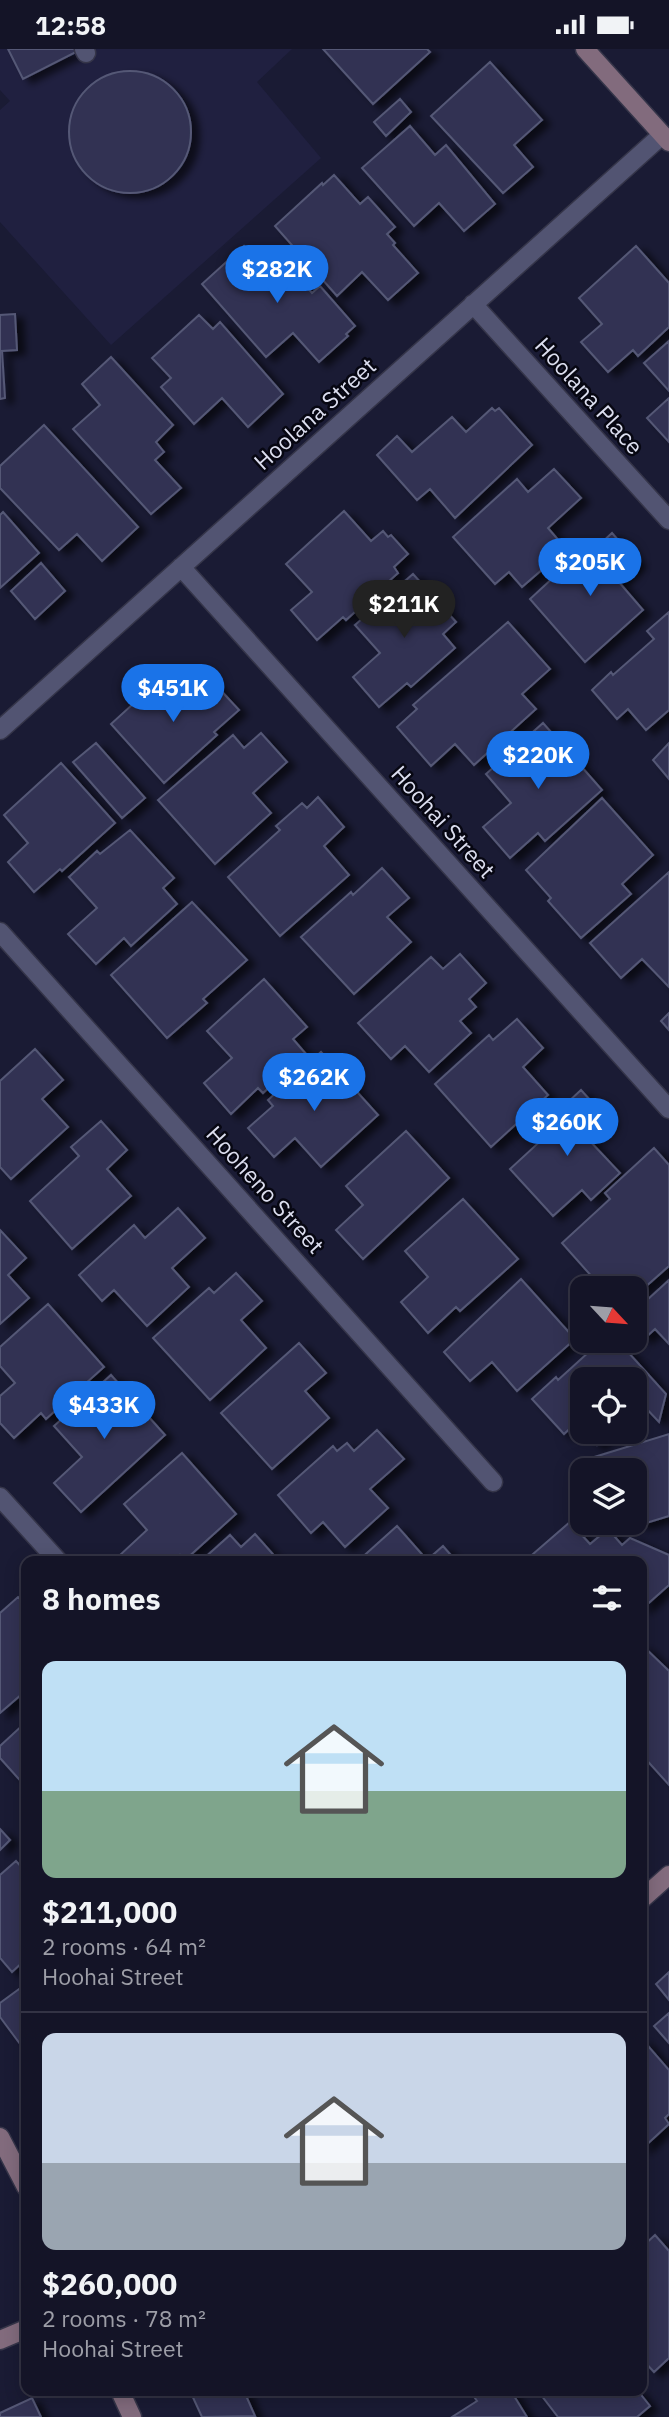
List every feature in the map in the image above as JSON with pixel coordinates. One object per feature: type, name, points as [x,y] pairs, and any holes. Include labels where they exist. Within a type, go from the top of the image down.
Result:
[{"type":"street","points":[[585,49],[666,138]]},
{"type":"street","name":"Hoolana Street","points":[[0,730],[473,304],[666,138]]},
{"type":"street","name":"Hoolana Place","points":[[473,304],[669,520]]},
{"type":"street","name":"Hoohai Street","points":[[181,567],[669,1109]]},
{"type":"street","name":"Hooheno Street","points":[[0,932],[493,1482]]},
{"type":"street","points":[[0,1497],[53,1556]]},
{"type":"street","points":[[647,1895],[669,1875]]},
{"type":"street","points":[[0,2137],[21,2177]]},
{"type":"street","points":[[0,2340],[21,2331]]},
{"type":"street","points":[[122,2396],[132,2417]]},
{"type":"shaded area","points":[[0,49],[292,49],[257,82],[321,158],[111,345],[0,222],[0,110],[10,101],[0,90]]},
{"type":"building","points":[[8,49],[75,49],[76,52],[23,79]]},
{"type":"building","points":[[323,49],[427,49],[430,52],[373,104]]},
{"type":"building","points":[[490,62],[542,120],[514,145],[533,167],[503,193],[431,116]]},
{"type":"building","points":[[130,71],[153,76],[173,89],[186,109],[191,132],[186,155],[173,175],[153,188],[130,193],[107,188],[87,175],[74,155],[69,132],[74,109],[87,89],[107,76]]},
{"type":"building","points":[[400,99],[411,112],[386,136],[374,122]]},
{"type":"building","points":[[410,126],[435,155],[446,145],[495,204],[464,231],[439,203],[414,226],[362,168]]},
{"type":"building","points":[[334,175],[360,204],[368,197],[395,227],[387,234],[395,243],[393,245],[418,273],[388,300],[362,272],[337,296],[275,226]]},
{"type":"building","points":[[244,246],[258,262],[273,249],[312,293],[320,286],[355,326],[346,334],[348,336],[319,362],[293,333],[266,357],[202,284]]},
{"type":"building","points":[[636,246],[669,283],[669,327],[638,356],[633,350],[608,372],[581,342],[602,324],[579,298]]},
{"type":"building","points":[[15,314],[17,350],[2,351],[5,398],[0,399],[0,315]]},
{"type":"building","points":[[199,315],[213,329],[220,322],[283,394],[248,427],[222,398],[194,424],[161,387],[171,378],[152,358]]},
{"type":"building","points":[[669,341],[669,391],[644,363]]},
{"type":"building","points":[[111,357],[173,425],[156,442],[164,452],[155,460],[181,488],[151,514],[73,429],[100,405],[82,384]]},
{"type":"building","points":[[669,398],[669,442],[647,418]]},
{"type":"building","points":[[492,408],[495,411],[499,408],[532,445],[455,518],[430,489],[417,500],[377,455],[397,436],[412,452],[452,417],[466,432]]},
{"type":"building","points":[[44,425],[138,527],[102,561],[77,534],[59,550],[0,488],[0,466]]},
{"type":"building","points":[[554,469],[581,498],[548,528],[566,549],[522,587],[509,572],[495,584],[453,537],[517,479],[528,492]]},
{"type":"building","points":[[344,511],[371,541],[383,531],[388,537],[391,535],[408,554],[394,567],[398,573],[346,620],[343,617],[317,640],[291,610],[312,592],[286,564]]},
{"type":"building","points":[[3,512],[39,553],[0,588],[0,515]]},
{"type":"building","points":[[612,533],[638,563],[618,581],[643,610],[585,662],[530,599],[580,553],[585,558]]},
{"type":"building","points":[[41,563],[65,591],[35,619],[11,591]]},
{"type":"building","points":[[413,574],[456,622],[443,634],[455,648],[411,687],[407,683],[379,707],[353,677],[380,653],[355,625]]},
{"type":"building","points":[[669,612],[669,710],[646,730],[628,709],[617,719],[592,690],[654,639],[647,631]]},
{"type":"building","points":[[508,622],[550,669],[522,694],[536,709],[474,765],[455,744],[431,766],[397,727],[417,709],[413,705]]},
{"type":"building","points":[[167,673],[191,699],[212,681],[239,710],[214,732],[217,735],[164,783],[111,724]]},
{"type":"building","points":[[543,723],[602,790],[545,841],[538,833],[510,858],[483,827],[511,803],[486,774]]},
{"type":"building","points":[[261,733],[287,762],[253,793],[271,813],[215,864],[158,800],[233,735],[244,748]]},
{"type":"building","points":[[96,743],[145,798],[122,818],[73,762]]},
{"type":"building","points":[[669,743],[669,779],[653,760]]},
{"type":"building","points":[[61,763],[115,823],[62,871],[60,869],[34,892],[8,862],[28,843],[4,815]]},
{"type":"building","points":[[318,797],[344,827],[324,846],[349,875],[280,936],[228,877],[280,830],[276,826],[302,803],[307,808]]},
{"type":"building","points":[[602,798],[653,855],[622,884],[631,894],[581,938],[548,901],[551,898],[526,870]]},
{"type":"building","points":[[130,830],[174,878],[163,888],[177,904],[131,946],[124,938],[96,964],[68,934],[97,908],[69,877],[97,851],[100,854]]},
{"type":"building","points":[[382,868],[409,898],[387,917],[411,942],[354,994],[301,937]]},
{"type":"building","points":[[669,872],[669,987],[642,959],[621,978],[590,943]]},
{"type":"building","points":[[192,902],[247,960],[203,999],[207,1003],[167,1038],[111,975]]},
{"type":"building","points":[[460,954],[486,983],[469,999],[476,1007],[460,1021],[471,1033],[429,1072],[405,1046],[391,1059],[358,1023],[431,957],[443,969]]},
{"type":"building","points":[[264,979],[307,1027],[293,1039],[306,1054],[263,1093],[258,1088],[231,1114],[204,1083],[232,1058],[207,1031]]},
{"type":"building","points":[[669,1013],[669,1030],[661,1021]]},
{"type":"building","points":[[517,1019],[543,1048],[523,1067],[548,1095],[491,1147],[435,1084],[489,1035],[493,1040]]},
{"type":"building","points":[[35,1049],[63,1080],[42,1099],[68,1127],[11,1179],[0,1167],[0,1081]]},
{"type":"building","points":[[321,1052],[378,1115],[321,1167],[295,1138],[274,1157],[248,1128],[273,1106],[268,1100]]},
{"type":"building","points":[[581,1090],[608,1120],[587,1138],[620,1173],[591,1200],[582,1190],[553,1216],[510,1169],[559,1124],[553,1116]]},
{"type":"building","points":[[101,1121],[127,1150],[107,1169],[131,1196],[72,1249],[30,1201],[79,1156],[71,1147]]},
{"type":"building","points":[[406,1131],[449,1178],[363,1259],[336,1230],[363,1205],[346,1186]]},
{"type":"building","points":[[654,1148],[669,1165],[669,1266],[648,1285],[648,1276],[591,1276],[562,1243],[610,1199],[605,1193]]},
{"type":"building","points":[[463,1199],[518,1259],[460,1311],[456,1307],[428,1333],[401,1302],[428,1277],[405,1251]]},
{"type":"building","points":[[178,1208],[205,1238],[172,1268],[189,1287],[147,1326],[114,1290],[102,1301],[79,1275],[134,1225],[145,1238]]},
{"type":"building","points":[[0,1230],[26,1258],[8,1275],[29,1298],[0,1324]]},
{"type":"building","points":[[236,1273],[262,1301],[241,1320],[266,1348],[210,1400],[153,1338],[209,1288],[214,1293]]},
{"type":"building","points":[[521,1279],[570,1333],[570,1343],[517,1391],[492,1362],[470,1381],[444,1352]]},
{"type":"building","points":[[669,1280],[669,1344],[655,1329],[648,1335],[648,1299]]},
{"type":"building","points":[[48,1304],[104,1367],[46,1419],[41,1413],[14,1438],[0,1423],[0,1396],[15,1383],[0,1366],[0,1347]]},
{"type":"building","points":[[299,1343],[326,1373],[305,1391],[329,1418],[272,1469],[221,1413]]},
{"type":"building","points":[[588,1353],[629,1353],[642,1367],[572,1367]]},
{"type":"building","points":[[570,1369],[570,1428],[564,1434],[532,1399],[556,1377],[558,1380]]},
{"type":"building","points":[[647,1373],[666,1394],[659,1422],[647,1409]]},
{"type":"building","points":[[111,1375],[165,1435],[81,1512],[54,1483],[82,1457],[54,1426]]},
{"type":"building","points":[[377,1430],[404,1459],[370,1489],[388,1508],[345,1547],[323,1522],[311,1533],[278,1495],[333,1446],[337,1451],[347,1443],[354,1451]]},
{"type":"building","points":[[669,1434],[669,1516],[647,1523],[647,1458],[591,1458],[636,1444],[647,1444],[647,1441]]},
{"type":"building","points":[[182,1453],[236,1514],[189,1556],[121,1556],[147,1530],[124,1504]]},
{"type":"building","points":[[570,1522],[570,1535],[582,1535],[590,1544],[601,1535],[613,1535],[622,1545],[630,1538],[669,1555],[669,1585],[647,1605],[647,1556],[533,1554]]},
{"type":"building","points":[[397,1526],[423,1556],[364,1556]]},
{"type":"building","points":[[255,1534],[275,1556],[207,1556],[230,1535],[241,1547]]},
{"type":"building","points":[[443,1546],[452,1556],[432,1556]]},
{"type":"building","points":[[18,1597],[21,1600],[21,1695],[0,1713],[0,1613]]},
{"type":"building","points":[[647,1650],[669,1671],[669,1785],[647,1761]]},
{"type":"building","points":[[21,1727],[21,1781],[0,1758],[0,1746]]},
{"type":"building","points":[[0,1829],[10,1840],[0,1850]]},
{"type":"building","points":[[16,1861],[21,1866],[21,1964],[12,1972],[0,1958],[0,1875]]},
{"type":"building","points":[[669,1972],[669,2000],[656,1984]]},
{"type":"building","points":[[21,1988],[21,2045],[0,2017],[0,2003]]},
{"type":"building","points":[[669,2013],[669,2043],[654,2026]]},
{"type":"building","points":[[647,2045],[669,2070],[669,2114],[665,2118],[669,2124],[647,2144]]},
{"type":"building","points":[[655,2235],[669,2251],[669,2358],[654,2372],[647,2364],[647,2242]]},
{"type":"building","points":[[192,2396],[246,2396],[255,2416],[202,2417]]},
{"type":"building","points":[[474,2396],[514,2396],[527,2417],[452,2417],[477,2401]]},
{"type":"building","points":[[542,2396],[642,2396],[650,2406],[637,2417],[558,2417]]},
{"type":"building","points":[[32,2398],[41,2417],[0,2417],[0,2413]]}]
